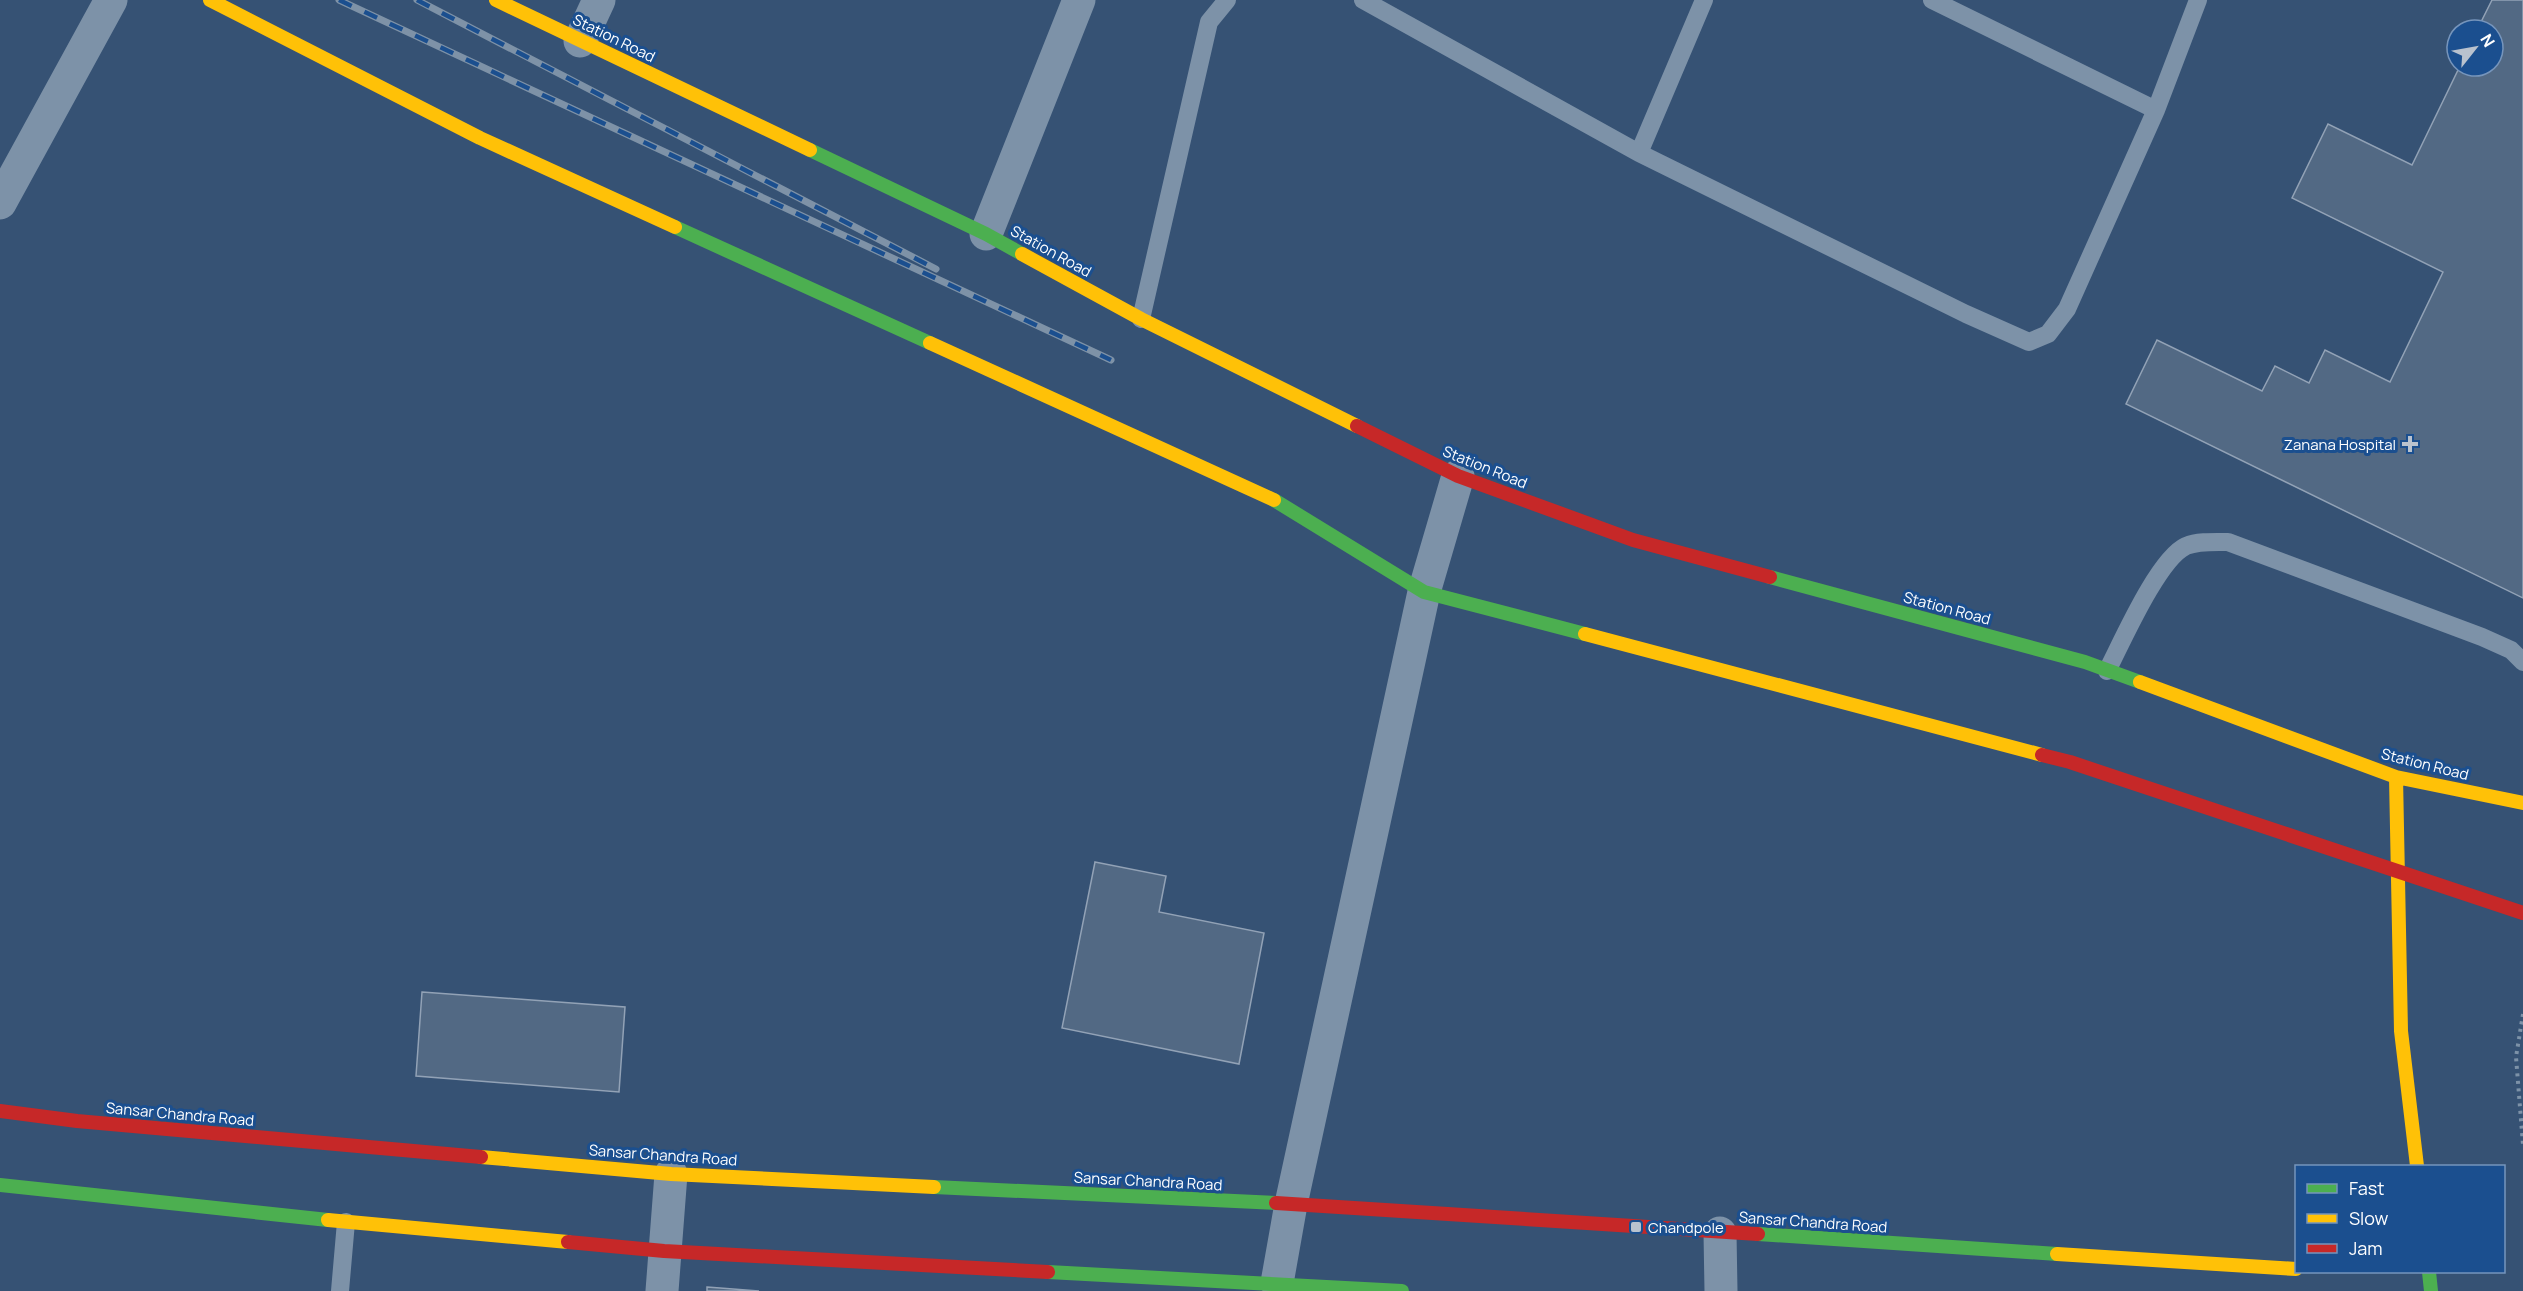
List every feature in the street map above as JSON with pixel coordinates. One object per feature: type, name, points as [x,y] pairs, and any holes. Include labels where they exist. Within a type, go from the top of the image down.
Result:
[{"type":"main road","points":[[210,0],[480,138],[1274,500],[1424,592],[2070,762],[2523,913]]},
{"type":"main road","name":"Station Road","points":[[496,0],[986,234],[1141,319],[1458,476],[1633,540],[2085,662],[2396,777],[2523,803]]},
{"type":"main road","points":[[2396,777],[2402,1031],[2417,1165]]},
{"type":"main road","name":"Sansar Chandra Road","points":[[0,1111],[77,1121],[671,1174],[1291,1204],[2295,1269]]},
{"type":"main road","points":[[0,1185],[346,1222],[664,1251],[1402,1291]]},
{"type":"main road","points":[[2429,1273],[2431,1291]]},
{"type":"street","points":[[0,203],[111,0]]},
{"type":"street","points":[[580,40],[599,0]]},
{"type":"street","points":[[986,234],[1079,0]]},
{"type":"street","points":[[1277,1283],[1291,1204],[1424,592],[1458,476]]},
{"type":"street","points":[[662,1291],[671,1174]]},
{"type":"street","points":[[1720,1233],[1721,1291]]},
{"type":"lane","points":[[1141,319],[1209,22],[1206,0]]},
{"type":"lane","points":[[1209,22],[1227,0]]},
{"type":"lane","points":[[1363,0],[1639,153],[1966,314],[2029,342],[2048,334],[2067,309],[2156,110],[2198,0]]},
{"type":"lane","points":[[1639,153],[1704,0]]},
{"type":"lane","points":[[1932,0],[2156,110]]},
{"type":"lane","points":[[2107,671],[2157,573],[2185,546],[2207,542],[2228,542],[2460,629],[2511,650],[2523,662]]},
{"type":"lane","points":[[340,1291],[346,1222]]},
{"type":"path","points":[[2523,1014],[2516,1057],[2523,1144]]},
{"type":"building","points":[[2492,0],[2523,0],[2523,598],[2126,404],[2157,340],[2262,391],[2275,366],[2309,383],[2325,350],[2390,382],[2443,272],[2292,198],[2328,124],[2412,165],[2454,78],[2505,78],[2505,18],[2483,18]]},
{"type":"building","points":[[1095,862],[1166,876],[1159,912],[1264,933],[1239,1064],[1062,1028]]},
{"type":"building","points":[[422,992],[625,1007],[619,1092],[416,1076]]},
{"type":"building","points":[[707,1287],[759,1291],[707,1291]]},
{"type":"railway","points":[[339,0],[1111,360]]},
{"type":"railway","points":[[417,0],[936,269]]},
{"type":"traffic: fast","points":[[810,150],[986,234],[1022,254]]},
{"type":"traffic: fast","points":[[675,227],[930,343]]},
{"type":"traffic: fast","points":[[1274,500],[1424,592],[1585,634]]},
{"type":"traffic: fast","points":[[1770,577],[2085,662],[2140,682]]},
{"type":"traffic: fast","points":[[0,1185],[328,1220]]},
{"type":"traffic: fast","points":[[934,1187],[1276,1203]]},
{"type":"traffic: fast","points":[[1758,1234],[2057,1254]]},
{"type":"traffic: fast","points":[[1048,1272],[1402,1291]]},
{"type":"traffic: fast","points":[[2429,1273],[2431,1291]]},
{"type":"traffic: slow","points":[[210,0],[480,138],[675,227]]},
{"type":"traffic: slow","points":[[496,0],[810,150]]},
{"type":"traffic: slow","points":[[1022,254],[1141,319],[1357,426]]},
{"type":"traffic: slow","points":[[930,343],[1274,500]]},
{"type":"traffic: slow","points":[[1585,634],[2042,755]]},
{"type":"traffic: slow","points":[[2140,682],[2396,777],[2523,803]]},
{"type":"traffic: slow","points":[[2396,777],[2401,1031],[2417,1165]]},
{"type":"traffic: slow","points":[[481,1157],[671,1174],[934,1187]]},
{"type":"traffic: slow","points":[[328,1220],[568,1242]]},
{"type":"traffic: slow","points":[[2057,1254],[2295,1269]]},
{"type":"traffic: jam","points":[[1357,426],[1458,476],[1633,540],[1770,577]]},
{"type":"traffic: jam","points":[[2042,755],[2070,762],[2523,913]]},
{"type":"traffic: jam","points":[[0,1111],[77,1121],[481,1157]]},
{"type":"traffic: jam","points":[[1276,1203],[1758,1234]]},
{"type":"traffic: jam","points":[[568,1242],[664,1251],[1048,1272]]},
{"type":"place","name":"Zanana Hospital","points":[[2410,444]]},
{"type":"place","name":"Chandpole","points":[[1636,1227]]}]
